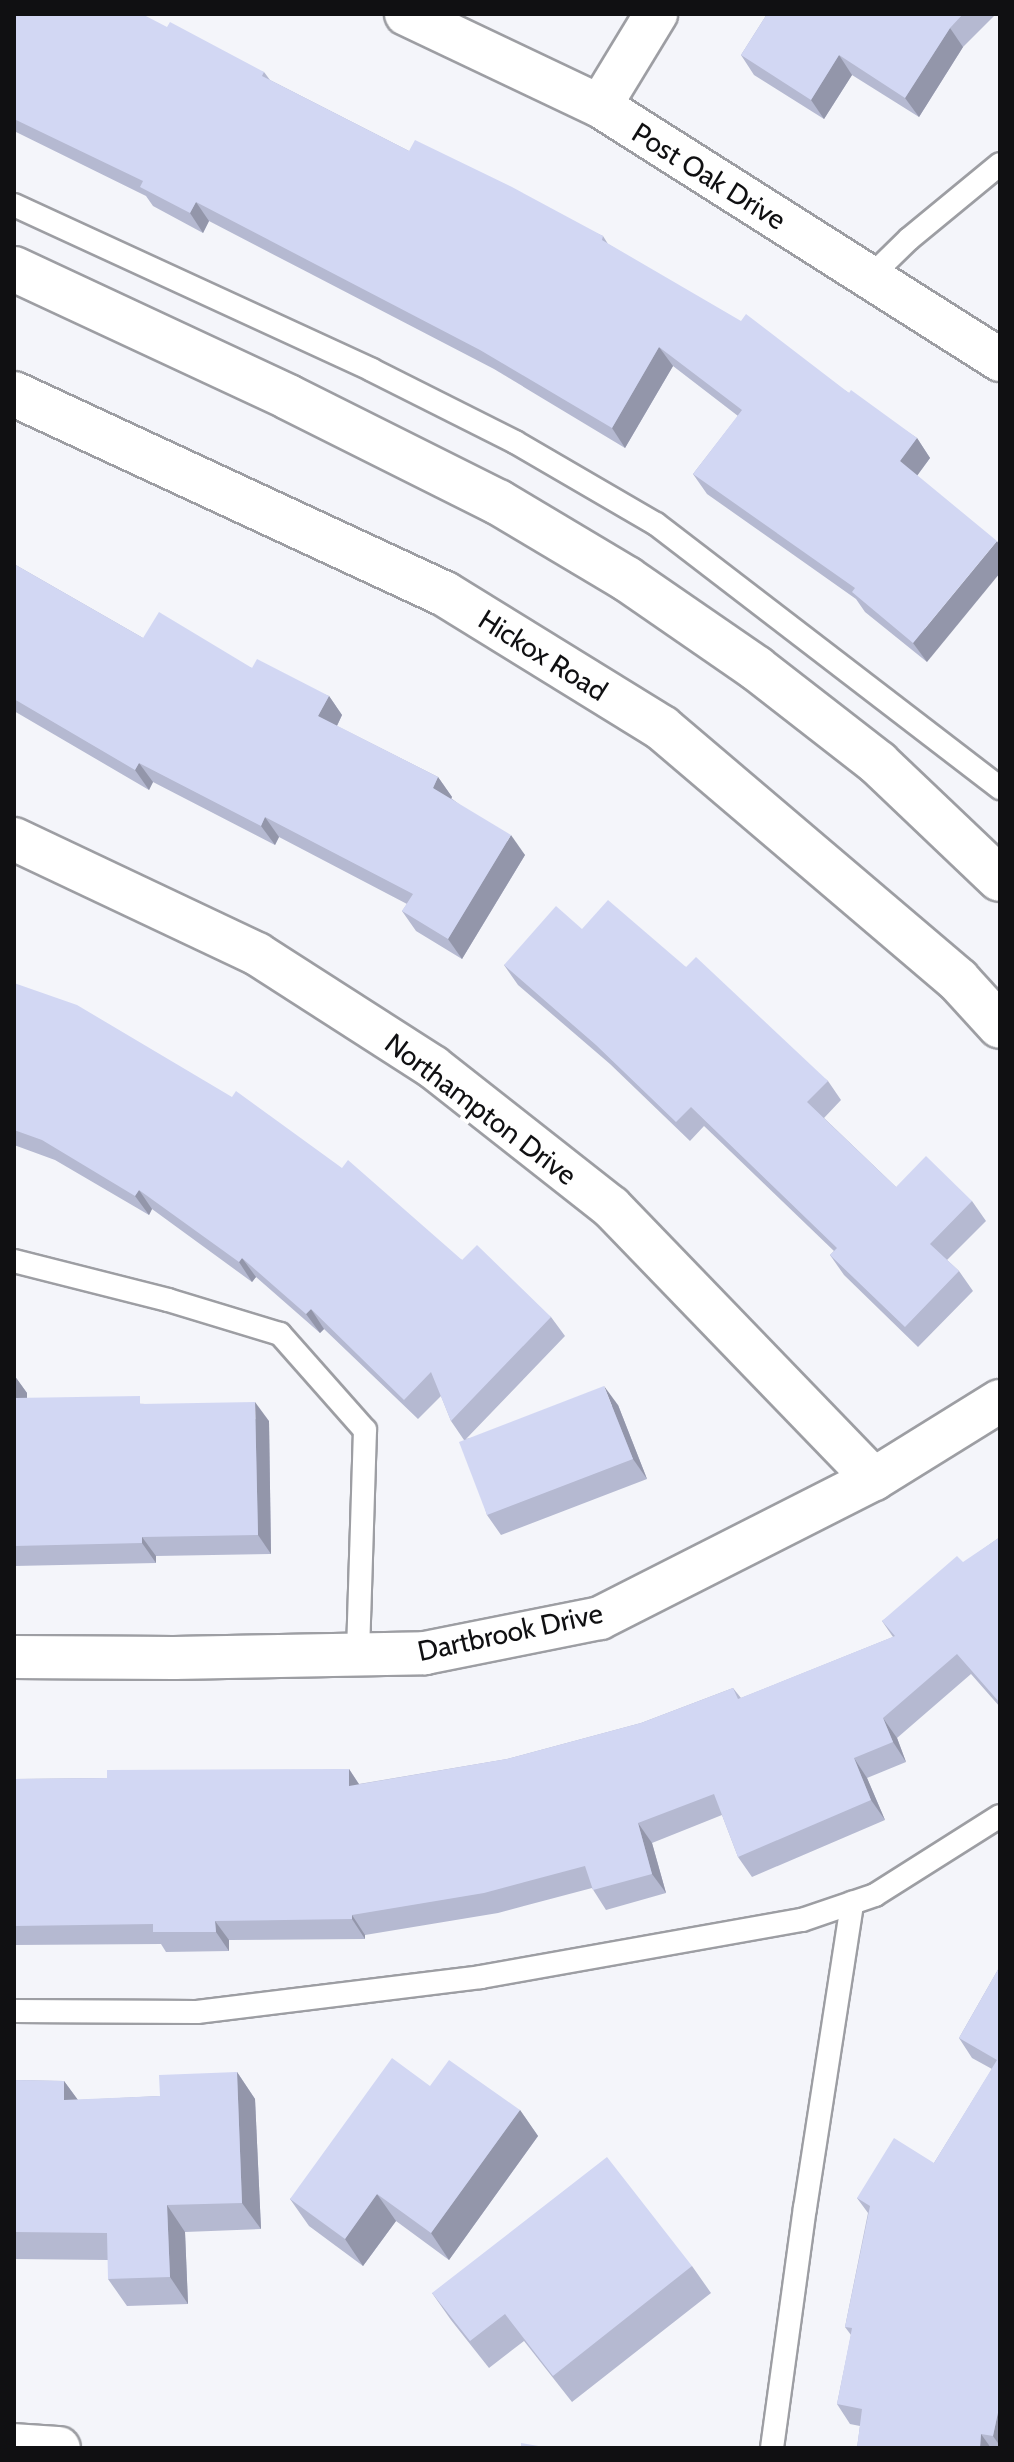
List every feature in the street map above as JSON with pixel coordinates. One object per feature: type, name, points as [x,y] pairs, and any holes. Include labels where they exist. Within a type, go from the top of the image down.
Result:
[{"type":"street","name":"Post Oak Drive","points":[[406,14],[600,106],[1000,360]]},
{"type":"street","points":[[600,106],[656,14]]},
{"type":"street","points":[[14,269],[288,397],[498,502],[627,579],[756,668],[878,763],[1000,879]]},
{"type":"street","name":"Hickox Road","points":[[14,394],[445,594],[662,728],[958,980],[1000,1026]]},
{"type":"street","name":"Northampton Drive","points":[[14,839],[257,954],[433,1067],[611,1207],[874,1479]]},
{"type":"street","name":"Dartbrook Drive","points":[[14,1657],[174,1658],[425,1653],[600,1618],[874,1479],[1000,1401]]},
{"type":"street","points":[[14,2445],[59,2448]]},
{"type":"lane","points":[[869,278],[909,239],[1000,164]]},
{"type":"lane","points":[[14,205],[372,370],[515,442],[643,517],[1000,788]]},
{"type":"lane","points":[[14,1261],[168,1300],[280,1334],[365,1430],[358,1654]]},
{"type":"lane","points":[[14,2011],[197,2012],[481,1977],[802,1920],[875,1895],[1000,1816]]},
{"type":"lane","points":[[772,2448],[852,1903]]},
{"type":"building","points":[[14,14],[142,14],[167,27],[170,22],[264,72],[262,76],[409,151],[415,140],[512,187],[603,236],[602,240],[741,321],[746,314],[849,393],[851,390],[917,438],[900,461],[997,541],[913,643],[852,592],[855,588],[693,474],[742,410],[659,347],[612,428],[480,350],[196,202],[190,213],[140,187],[143,181],[14,119]]},
{"type":"building","points":[[767,14],[963,14],[950,28],[905,98],[839,55],[811,100],[741,55]]},
{"type":"building","points":[[14,564],[143,638],[159,612],[252,668],[257,659],[329,696],[318,716],[438,777],[433,788],[511,835],[448,939],[402,911],[413,894],[265,817],[261,826],[139,763],[135,770],[14,699]]},
{"type":"building","points":[[608,900],[686,967],[696,957],[828,1081],[807,1102],[896,1187],[926,1156],[972,1201],[930,1244],[959,1271],[905,1327],[830,1255],[837,1248],[691,1107],[676,1122],[596,1045],[504,965],[556,906],[582,929]]},
{"type":"building","points":[[14,983],[77,1005],[232,1097],[236,1091],[342,1168],[348,1160],[462,1260],[477,1245],[551,1317],[451,1421],[431,1372],[404,1400],[311,1309],[306,1314],[242,1258],[239,1262],[139,1190],[135,1196],[42,1140],[14,1130]]},
{"type":"building","points":[[604,1386],[633,1459],[487,1515],[459,1442]]},
{"type":"building","points":[[140,1396],[140,1404],[255,1402],[258,1535],[142,1537],[142,1543],[14,1546],[14,1398]]},
{"type":"building","points":[[1000,1537],[1000,1703],[957,1654],[883,1718],[893,1742],[854,1758],[871,1800],[738,1857],[714,1794],[638,1823],[652,1874],[593,1890],[585,1866],[484,1893],[352,1915],[352,1919],[215,1921],[216,1932],[153,1932],[153,1924],[14,1926],[14,1779],[107,1778],[107,1770],[349,1769],[349,1786],[507,1759],[641,1723],[733,1688],[738,1699],[895,1636],[882,1621],[957,1556],[963,1562]]},
{"type":"building","points":[[1000,1966],[1000,2403],[993,2436],[981,2434],[980,2448],[857,2448],[862,2409],[837,2404],[852,2328],[845,2327],[870,2206],[857,2198],[894,2138],[934,2163],[997,2060],[959,2038]]},
{"type":"building","points":[[392,2058],[430,2086],[449,2060],[520,2110],[431,2233],[377,2194],[345,2239],[290,2199]]},
{"type":"building","points":[[237,2072],[242,2203],[167,2205],[170,2277],[108,2279],[107,2233],[14,2232],[14,2080],[64,2081],[64,2100],[160,2096],[159,2075]]},
{"type":"building","points":[[607,2157],[692,2266],[553,2376],[505,2314],[470,2341],[432,2293]]},
{"type":"building","points":[[521,2443],[550,2448],[521,2448]]}]
